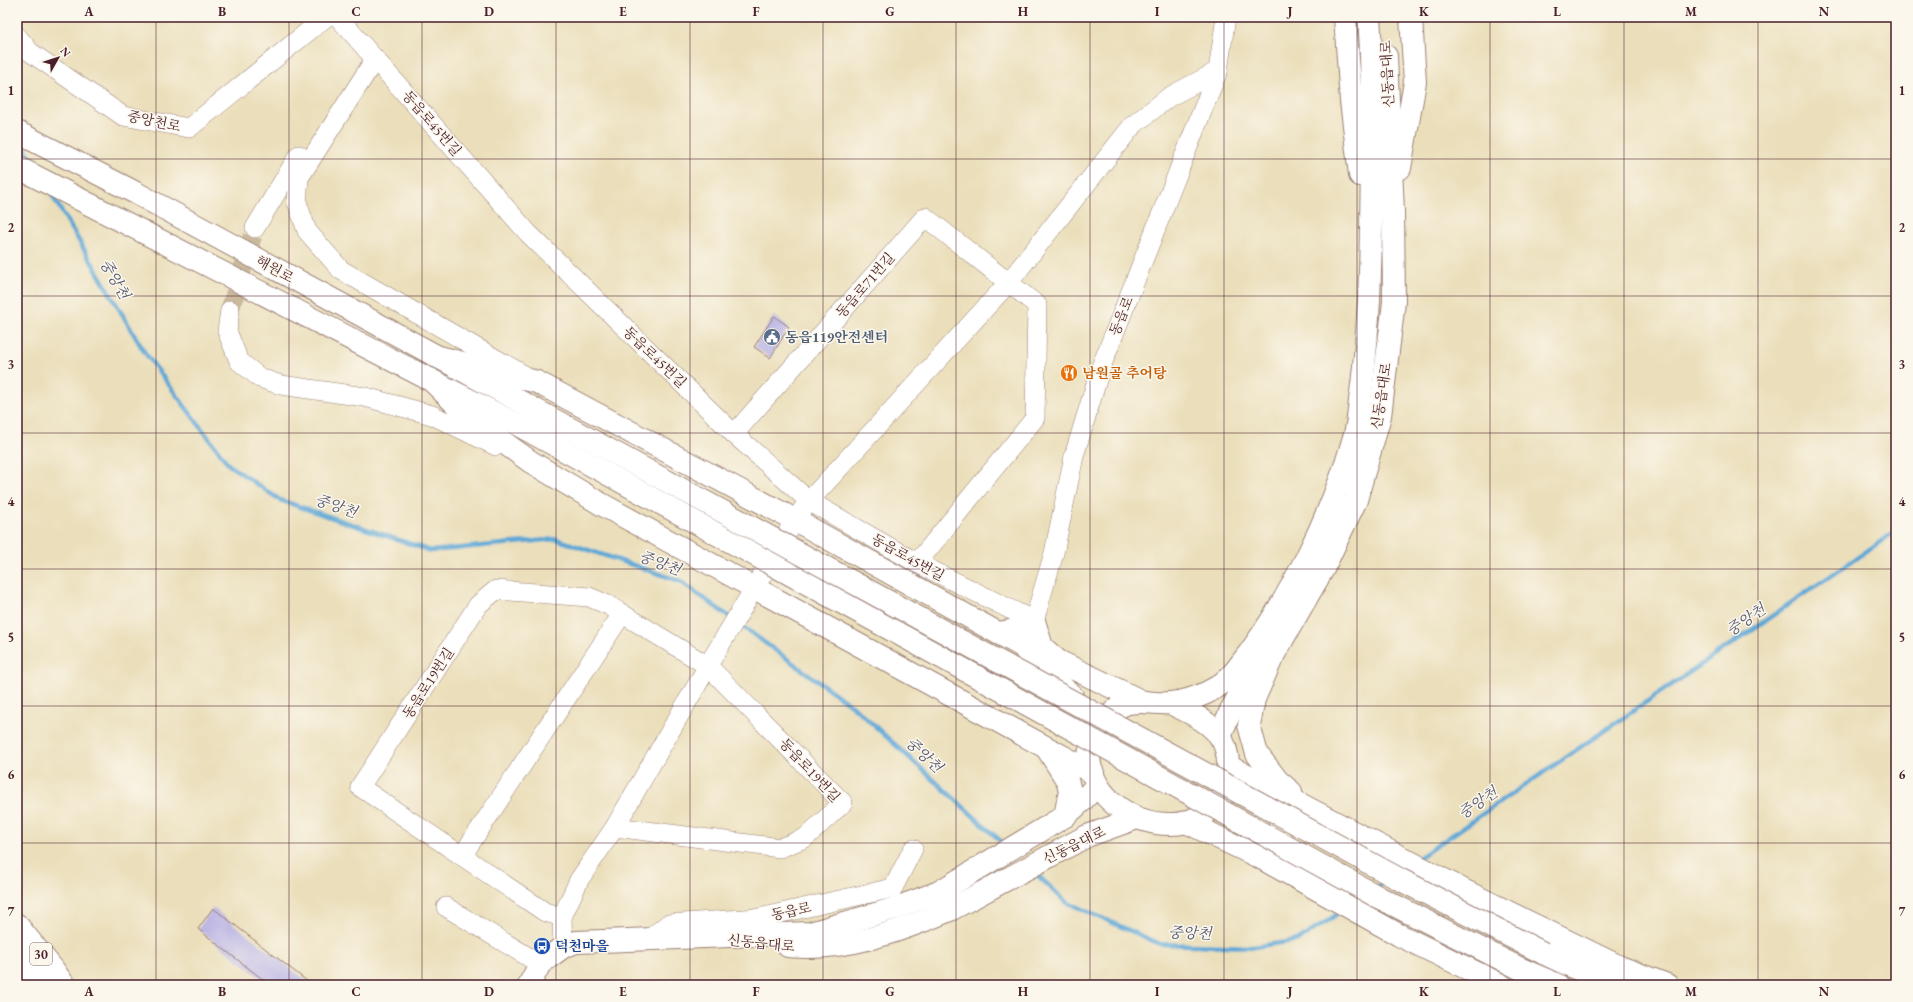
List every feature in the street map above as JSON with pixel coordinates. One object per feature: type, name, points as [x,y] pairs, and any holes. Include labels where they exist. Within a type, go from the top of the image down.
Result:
[{"type":"main road","points":[[1345,17],[1351,101],[1371,264]]},
{"type":"main road","name":"신동읍대로","points":[[1170,704],[1211,692],[1234,673],[1266,627],[1307,558],[1340,477],[1356,432],[1366,364],[1371,264],[1372,67],[1369,17]]},
{"type":"main road","name":"신동읍대로","points":[[1220,736],[1231,710],[1241,692],[1273,656],[1323,569],[1356,500],[1380,416],[1394,302],[1393,212],[1387,70],[1383,17]]},
{"type":"main road","points":[[1393,212],[1415,82],[1411,17]]},
{"type":"main road","name":"해원로","points":[[17,132],[136,193],[1399,879],[1543,953],[1612,985]]},
{"type":"main road","name":"해원로","points":[[17,167],[522,427],[1380,898],[1519,968],[1558,985]]},
{"type":"main road","points":[[435,356],[537,382],[795,520],[998,633],[1142,702]]},
{"type":"main road","points":[[430,379],[472,420],[531,462],[752,594],[1048,750],[1095,779]]},
{"type":"main road","points":[[998,633],[1015,630],[1034,621]]},
{"type":"main road","points":[[1034,621],[1024,646],[1028,655],[1087,709],[1098,725]]},
{"type":"main road","points":[[1034,621],[1042,647],[1058,661]]},
{"type":"main road","points":[[1273,656],[1254,698],[1249,725],[1257,754],[1278,781],[1319,814]]},
{"type":"main road","points":[[1142,702],[1170,704],[1190,713],[1206,723],[1220,736],[1228,754],[1230,767],[1223,796],[1205,813],[1186,822],[1172,824],[1155,823],[1137,818],[1121,810],[1108,799],[1095,779],[1089,755],[1098,725],[1123,704],[1142,702]]},
{"type":"main road","points":[[1048,750],[1067,780],[1070,791],[1065,816]]},
{"type":"main road","points":[[1230,767],[1467,892],[1620,967],[1667,985]]},
{"type":"main road","name":"신동읍대로","points":[[648,940],[711,938],[807,948],[861,941],[928,920],[945,901],[1065,816],[1082,802],[1095,779]]},
{"type":"main road","name":"신동읍대로","points":[[945,901],[1087,836],[1137,818]]},
{"type":"main road","points":[[1186,822],[1261,858],[1399,935],[1501,985]]},
{"type":"main road","name":"30","points":[[17,925],[53,969],[64,985]]},
{"type":"main road","points":[[529,985],[540,964],[564,947],[576,942],[648,940]]},
{"type":"main road","name":"30","points":[[17,956],[41,985]]},
{"type":"street","name":"중앙천로","points":[[17,36],[30,52],[123,116],[189,128],[326,17]]},
{"type":"street","name":"동읍로45번길","points":[[338,17],[528,233],[734,434],[809,501],[917,563],[1034,621]]},
{"type":"street","name":"동읍로","points":[[1034,621],[1054,553],[1074,456],[1101,367],[1218,71],[1226,17]]},
{"type":"street","points":[[255,228],[370,54]]},
{"type":"street","points":[[370,54],[299,178],[297,202],[308,231],[341,270],[537,382]]},
{"type":"street","points":[[564,947],[562,917],[579,880],[615,826],[710,662],[795,520],[809,501],[1009,282],[1132,126],[1169,97],[1218,71]]},
{"type":"street","name":"동읍로71번길","points":[[734,434],[925,217],[1037,305],[1035,418],[917,563]]},
{"type":"street","points":[[230,310],[227,331],[239,361],[260,378],[281,385],[365,397],[432,414],[531,462]]},
{"type":"street","name":"동읍로19번길","points":[[562,917],[545,912],[360,787],[478,604],[496,590],[589,597],[608,605],[710,662],[843,803],[805,838],[780,848],[615,826]]},
{"type":"street","points":[[462,856],[622,614]]},
{"type":"street","name":"동읍로","points":[[648,940],[668,924],[758,918],[893,888],[913,849]]},
{"type":"street","points":[[446,907],[540,964]]},
{"type":"building","name":"동읍119안전센터","points":[[774,316],[789,327],[770,358],[754,347]]},
{"type":"building","points":[[213,908],[312,985],[270,985],[198,929]]},
{"type":"waterway","name":"중앙천","points":[[23,145],[36,168]]},
{"type":"waterway","name":"중앙천","points":[[52,195],[145,353],[229,465],[280,500],[431,551],[556,539],[680,581],[731,618]]},
{"type":"waterway","name":"중앙천","points":[[1417,859],[1896,531]]},
{"type":"waterway","name":"중앙천","points":[[739,624],[855,708],[1005,845]]},
{"type":"waterway","name":"중앙천","points":[[1034,872],[1066,902],[1160,944],[1254,947],[1299,940],[1342,911]]},
{"type":"waterway","name":"중앙천","points":[[1374,889],[1388,879]]},
{"type":"tunnel","points":[[230,310],[255,228]]},
{"type":"place","name":"동읍119안전센터","points":[[772,337]]},
{"type":"place","name":"남원골 추어탕","points":[[1069,373]]},
{"type":"place","name":"덕천마을","points":[[542,946]]}]
